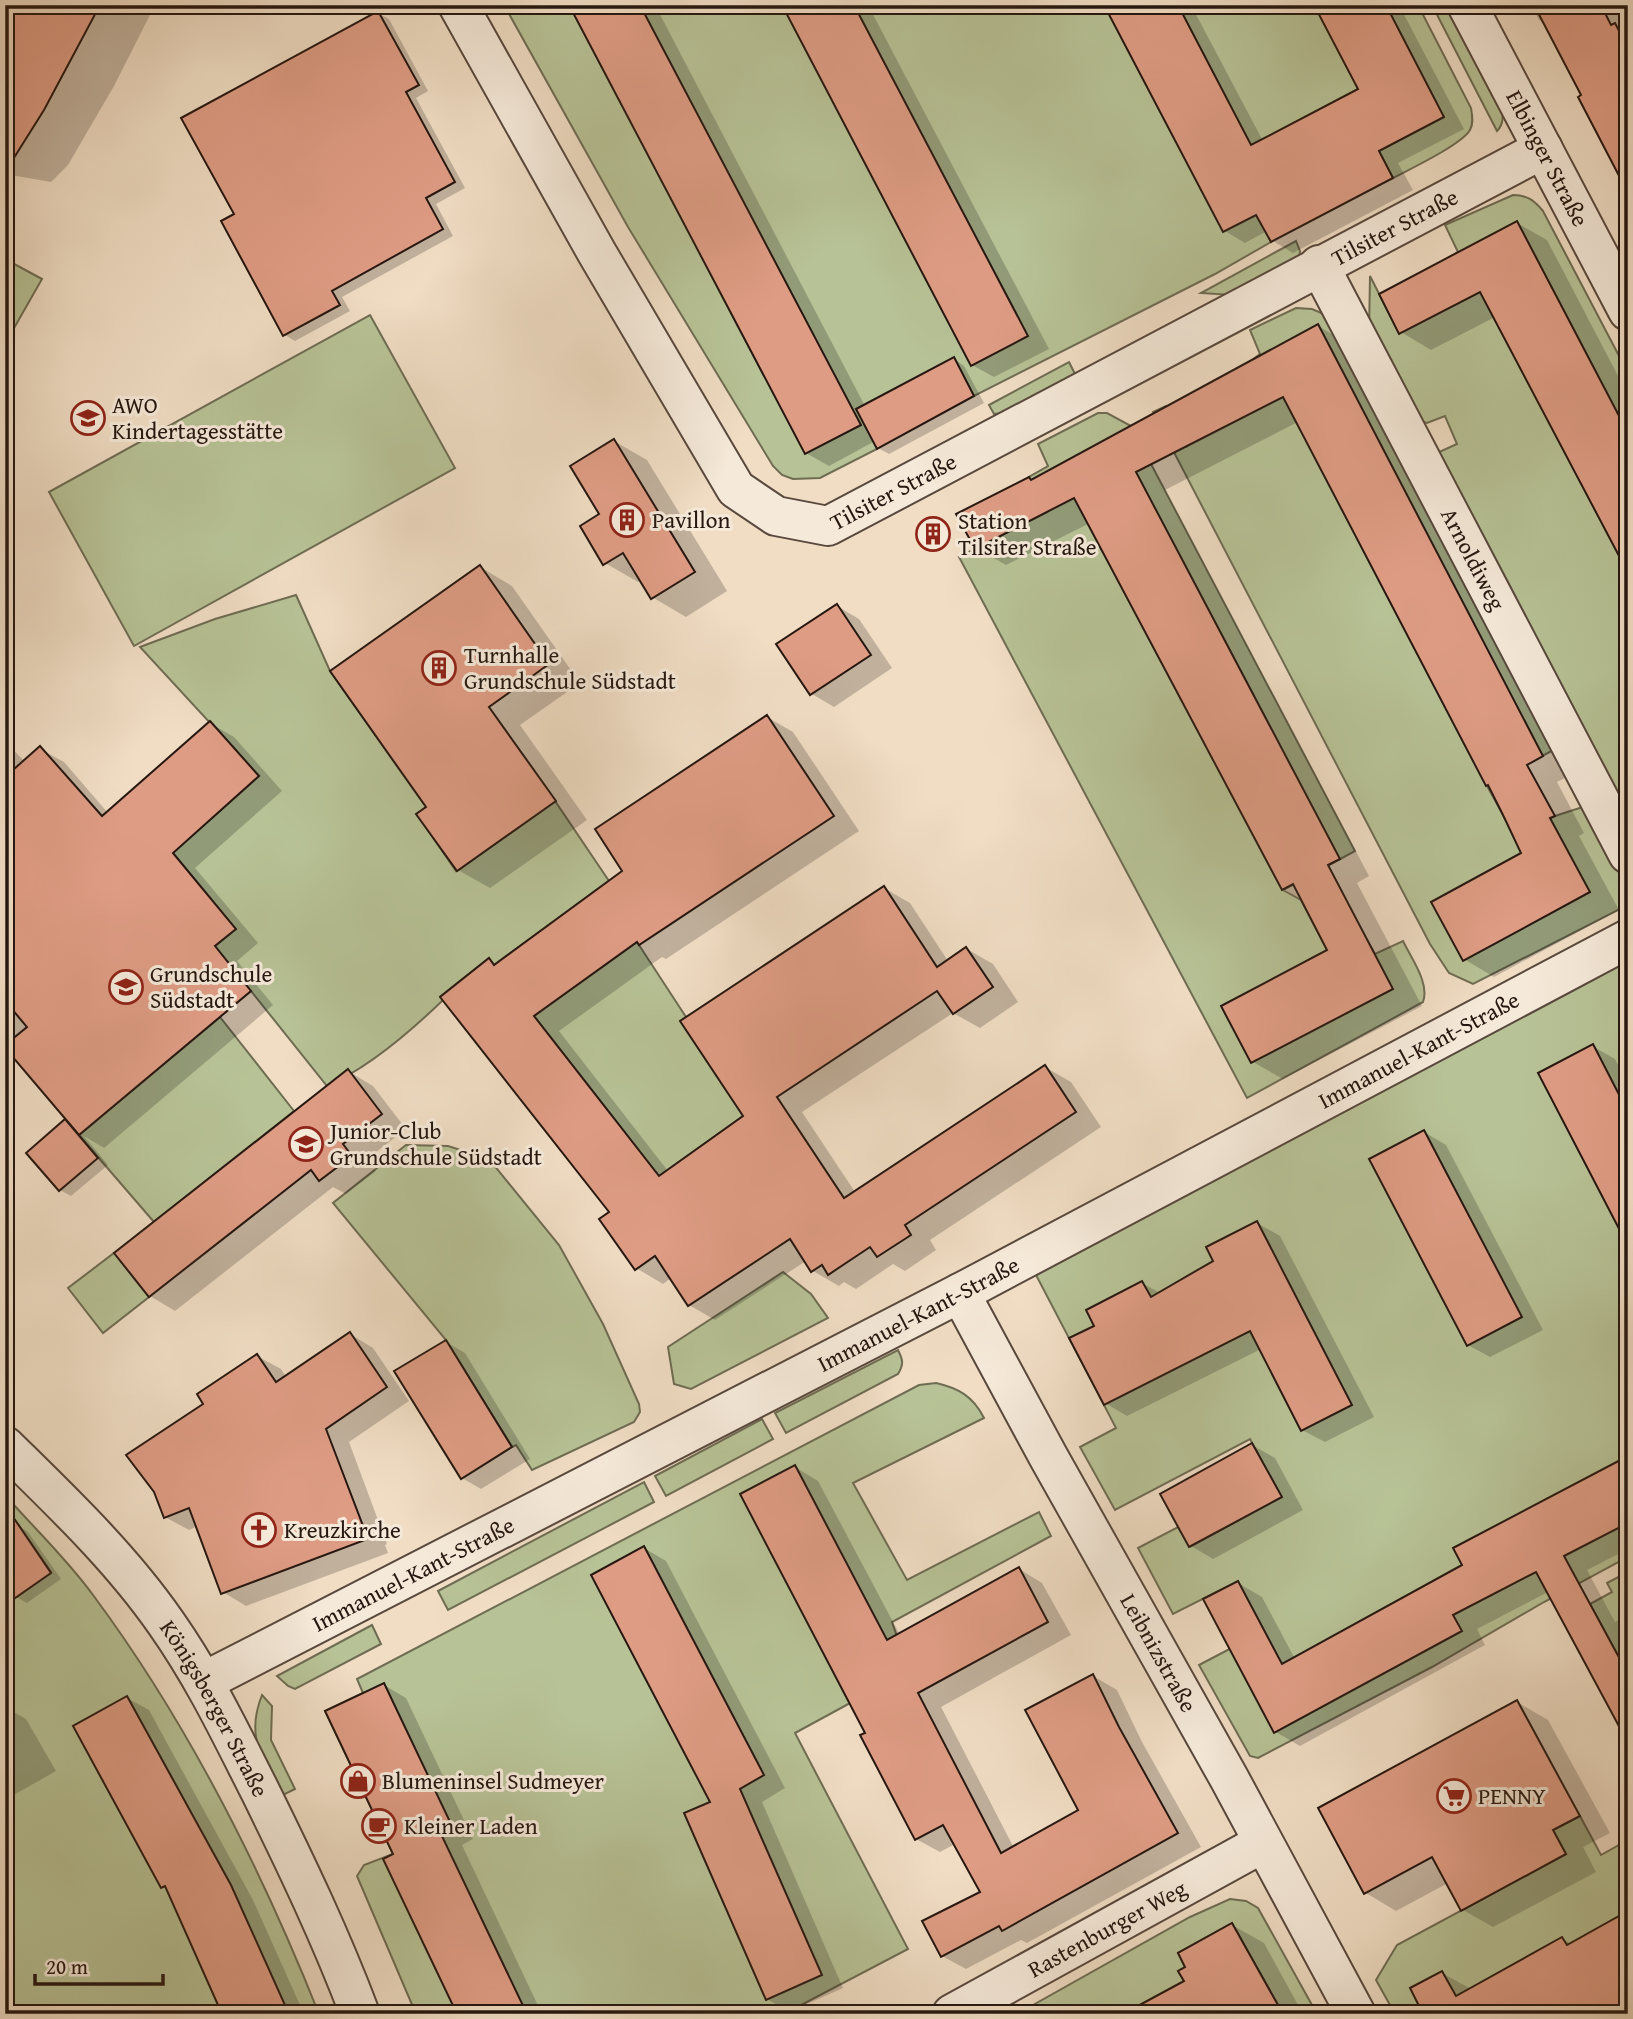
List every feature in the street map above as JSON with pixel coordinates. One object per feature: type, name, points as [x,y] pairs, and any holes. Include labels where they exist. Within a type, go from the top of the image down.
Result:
[{"type":"street","name":"Tilsiter Straße","points":[[458,5],[597,253],[736,489],[776,516],[828,526],[1543,149]]},
{"type":"street","name":"Elbinger Straße","points":[[1466,5],[1628,311]]},
{"type":"street","name":"Arnoldiweg","points":[[1319,265],[1628,854]]},
{"type":"street","name":"Immanuel-Kant-Straße","points":[[205,1681],[960,1293],[1628,939]]},
{"type":"street","name":"Leibnizstraße","points":[[960,1293],[1229,1778],[1356,2014]]},
{"type":"street","name":"Königsberger Straße","points":[[5,1446],[119,1562],[165,1621],[205,1681],[310,1891],[360,2014]]},
{"type":"street","name":"Rastenburger Weg","points":[[952,2014],[1263,1843]]},
{"type":"green space","points":[[504,5],[1418,5],[1471,108],[1472,122],[1470,130],[1457,143],[1393,178],[1372,138],[1257,215],[1271,242],[1215,274],[974,396],[954,358],[877,449],[820,478],[793,479],[782,475],[773,466],[628,227]]},
{"type":"green space","points":[[1432,5],[1450,5],[1483,64],[1502,108],[1502,120],[1497,131]]},
{"type":"green space","points":[[1513,195],[1530,199],[1543,211],[1628,373],[1628,821],[1437,453],[1457,444],[1445,416],[1427,423],[1415,420],[1369,333],[1370,276],[1399,333],[1443,261],[1458,252],[1445,225]]},
{"type":"green space","points":[[1296,241],[1300,251],[1299,258],[1232,295],[1201,293]]},
{"type":"green space","points":[[5,259],[42,279],[5,344]]},
{"type":"green space","points":[[1296,308],[1312,309],[1326,315],[1557,748],[1487,786],[1515,837],[1555,816],[1589,805],[1628,878],[1628,905],[1473,984],[1449,973],[1430,944],[1153,412],[1166,406],[1187,446],[1246,365],[1260,354],[1250,330]]},
{"type":"green space","points":[[370,315],[455,468],[134,646],[49,492]]},
{"type":"green space","points":[[1069,362],[1075,374],[1059,390],[1027,407],[994,414],[989,405]]},
{"type":"green space","points":[[1098,413],[1107,413],[1131,426],[1355,851],[1283,890],[1301,900],[1327,950],[1362,931],[1375,954],[1403,941],[1424,987],[1423,1002],[1247,1098],[959,557],[1047,512],[1029,477],[1048,466],[1038,444]]},
{"type":"green space","points":[[296,595],[330,671],[426,807],[417,814],[456,871],[555,801],[609,881],[494,965],[489,958],[441,996],[443,1000],[388,1048],[327,1086],[215,946],[235,929],[169,856],[259,776],[140,647],[215,619]]},
{"type":"green space","points":[[637,942],[686,1017],[681,1021],[750,1111],[659,1176],[534,1016]]},
{"type":"green space","points":[[1628,961],[1628,1557],[1432,1667],[1258,1758],[1250,1756],[1199,1665],[1264,1631],[1238,1581],[1173,1614],[1138,1548],[1178,1527],[1190,1547],[1281,1497],[1250,1439],[1115,1510],[1080,1447],[1116,1428],[1036,1275]]},
{"type":"green space","points":[[220,1017],[294,1111],[154,1222],[79,1135]]},
{"type":"green space","points":[[406,1145],[448,1146],[489,1159],[559,1245],[603,1324],[639,1404],[640,1412],[634,1422],[532,1470],[516,1445],[512,1447],[446,1340],[333,1203]]},
{"type":"green space","points":[[114,1253],[149,1297],[103,1333],[68,1288]]},
{"type":"green space","points":[[783,1272],[811,1294],[828,1318],[691,1389],[674,1384],[668,1347]]},
{"type":"green space","points":[[898,1350],[902,1362],[898,1374],[786,1433],[775,1413]]},
{"type":"green space","points":[[936,1383],[964,1394],[984,1418],[853,1483],[907,1580],[1039,1512],[1051,1536],[892,1622],[909,1671],[795,1733],[908,1949],[784,2014],[416,2014],[357,1876],[364,1865],[393,1854],[325,1711],[363,1693],[357,1679],[919,1385]]},
{"type":"green space","points":[[762,1419],[773,1439],[666,1496],[655,1476]]},
{"type":"green space","points":[[644,1482],[654,1502],[448,1610],[438,1591]]},
{"type":"green space","points":[[5,1495],[83,1582],[128,1644],[191,1745],[247,1850],[319,2014],[5,2014],[5,1605],[51,1572],[18,1524],[5,1532]]},
{"type":"green space","points":[[1628,1572],[1628,1674],[1590,1604],[1612,1592],[1607,1583]]},
{"type":"green space","points":[[372,1625],[381,1644],[295,1689],[277,1676]]},
{"type":"green space","points":[[262,1695],[272,1706],[271,1740],[295,1789],[281,1796],[258,1747],[255,1724]]},
{"type":"green space","points":[[1580,1816],[1601,1855],[1628,1840],[1628,2012],[1395,2014],[1376,1980],[1397,1945],[1566,1854],[1553,1830]]},
{"type":"green space","points":[[1230,1899],[1246,1901],[1258,1908],[1317,2014],[1283,2014],[1232,1923],[1178,1953],[1185,1967],[1178,1971],[1202,2014],[1017,2014],[1190,1917]]},
{"type":"building","points":[[5,5],[100,5],[44,110],[5,172]]},
{"type":"building","points":[[569,5],[640,5],[861,425],[805,454]]},
{"type":"building","points":[[782,5],[854,5],[1028,336],[971,366]]},
{"type":"building","points":[[1104,5],[1178,5],[1251,145],[1358,89],[1314,5],[1386,5],[1444,117],[1379,151],[1393,178],[1271,242],[1256,215],[1223,232]]},
{"type":"building","points":[[1534,5],[1601,5],[1611,25],[1615,23],[1628,48],[1628,193],[1578,97],[1581,95]]},
{"type":"building","points":[[378,11],[419,85],[406,92],[455,182],[426,198],[443,229],[332,291],[340,305],[283,336],[221,221],[234,214],[181,118]]},
{"type":"building","points":[[1517,221],[1628,433],[1628,573],[1480,292],[1399,334],[1379,294]]},
{"type":"building","points":[[1318,324],[1543,756],[1527,765],[1555,816],[1550,818],[1590,892],[1463,961],[1431,902],[1521,853],[1488,785],[1486,786],[1283,397],[1136,472],[1340,859],[1328,865],[1393,989],[1251,1063],[1221,1006],[1327,950],[1293,884],[1282,890],[1074,498],[975,549],[956,514],[1029,477],[1031,480]]},
{"type":"building","points":[[954,357],[974,396],[877,449],[856,409]]},
{"type":"building","name":"Pavillon","points":[[614,439],[695,572],[651,599],[623,553],[603,565],[580,526],[599,514],[570,466]]},
{"type":"building","name":"Turnhalle Grundschule Südstadt","points":[[480,565],[549,664],[489,707],[556,801],[457,871],[416,814],[426,807],[330,671]]},
{"type":"building","points":[[837,604],[871,655],[810,695],[776,644]]},
{"type":"building","points":[[767,715],[834,816],[639,945],[637,942],[534,1016],[659,1176],[743,1116],[680,1021],[884,886],[937,967],[966,947],[993,987],[953,1014],[937,991],[777,1097],[844,1198],[1045,1065],[1076,1112],[905,1225],[911,1235],[877,1257],[870,1247],[828,1275],[822,1265],[811,1272],[790,1239],[688,1306],[655,1256],[635,1270],[599,1219],[609,1212],[440,997],[489,958],[494,965],[622,871],[595,829]]},
{"type":"building","points":[[210,721],[259,776],[173,853],[236,929],[215,946],[251,991],[79,1135],[5,1048],[5,1045],[27,1027],[5,1001],[5,777],[40,746],[102,816]]},
{"type":"building","points":[[1593,1044],[1628,1112],[1628,1246],[1538,1073]]},
{"type":"building","points":[[348,1069],[382,1114],[343,1144],[352,1156],[319,1181],[311,1170],[149,1297],[114,1253]]},
{"type":"building","points":[[65,1119],[98,1158],[59,1191],[26,1153]]},
{"type":"building","points":[[1424,1130],[1522,1317],[1467,1346],[1369,1159]]},
{"type":"building","points":[[1257,1221],[1352,1405],[1301,1431],[1250,1331],[1104,1405],[1069,1338],[1094,1326],[1086,1310],[1142,1281],[1151,1297],[1213,1261],[1206,1247]]},
{"type":"building","points":[[350,1332],[387,1387],[326,1429],[365,1531],[362,1532],[365,1540],[221,1594],[189,1508],[164,1518],[154,1492],[126,1455],[203,1404],[197,1394],[257,1354],[276,1382]]},
{"type":"building","points":[[446,1340],[512,1447],[461,1479],[394,1371]]},
{"type":"building","points":[[1252,1443],[1282,1497],[1189,1547],[1160,1494]]},
{"type":"building","points":[[1628,1456],[1628,1523],[1564,1556],[1628,1674],[1628,1743],[1536,1572],[1453,1615],[1462,1631],[1274,1733],[1203,1599],[1238,1581],[1282,1664],[1462,1565],[1453,1548]]},
{"type":"building","points":[[795,1465],[887,1640],[1019,1567],[1048,1622],[918,1693],[1001,1853],[1078,1810],[1025,1710],[1093,1674],[1178,1833],[1002,1931],[999,1926],[941,1957],[922,1921],[980,1892],[943,1825],[915,1840],[860,1735],[865,1733],[740,1494]]},
{"type":"building","points":[[5,1505],[51,1573],[5,1605]]},
{"type":"building","points":[[644,1546],[764,1775],[740,1789],[822,1975],[766,2000],[684,1813],[710,1802],[591,1575]]},
{"type":"building","points":[[384,1683],[452,1826],[440,1832],[527,2014],[457,2014],[383,1859],[393,1854],[325,1711]]},
{"type":"building","points":[[127,1696],[231,1885],[289,2014],[222,2014],[165,1886],[161,1888],[73,1726]]},
{"type":"building","name":"PENNY","points":[[1517,1700],[1580,1816],[1553,1830],[1566,1854],[1461,1911],[1432,1857],[1364,1894],[1318,1808]]},
{"type":"building","points":[[1628,1911],[1628,2014],[1423,2014],[1410,1988],[1442,1971],[1456,1996],[1562,1937],[1567,1945]]},
{"type":"building","points":[[1232,1923],[1283,2014],[1123,2014],[1184,1981],[1178,1971],[1185,1967],[1178,1953]]},
{"type":"place","name":"AWO Kindertagesstätte","points":[[88,418]]},
{"type":"place","name":"Pavillon","points":[[627,520]]},
{"type":"place","name":"Station Tilsiter Straße","points":[[933,534]]},
{"type":"place","name":"Turnhalle Grundschule Südstadt","points":[[439,668]]},
{"type":"place","name":"Grundschule Südstadt","points":[[126,987]]},
{"type":"place","name":"Junior-Club Grundschule Südstadt","points":[[306,1144]]},
{"type":"place","name":"Kreuzkirche","points":[[259,1530]]},
{"type":"place","name":"Blumeninsel Sudmeyer","points":[[358,1781]]},
{"type":"place","name":"PENNY","points":[[1454,1796]]},
{"type":"place","name":"Kleiner Laden","points":[[379,1826]]}]
